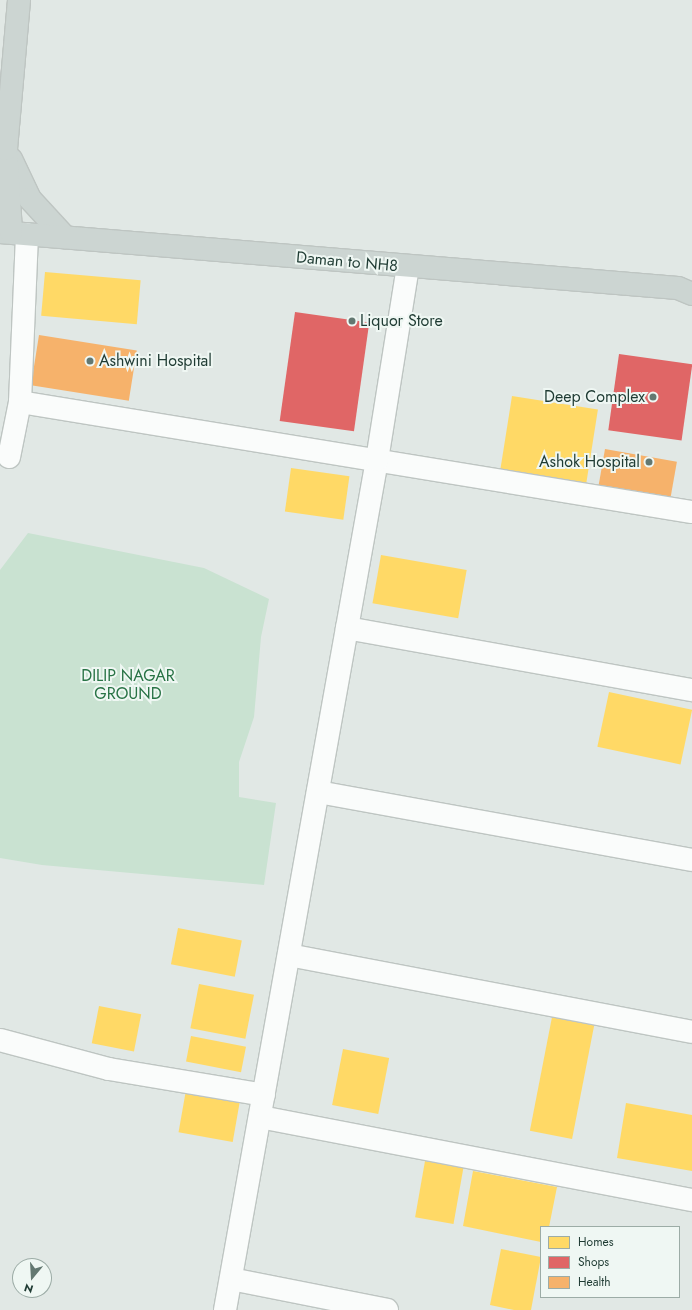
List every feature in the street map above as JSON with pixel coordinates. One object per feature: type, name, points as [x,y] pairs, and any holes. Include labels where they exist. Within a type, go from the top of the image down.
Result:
[{"type":"main road","points":[[12,233],[6,149],[19,0]]},
{"type":"main road","points":[[6,149],[30,199],[65,237]]},
{"type":"main road","name":"Daman to NH8","points":[[12,233],[408,267],[678,288],[692,294]]},
{"type":"street","points":[[9,457],[20,402],[12,233]]},
{"type":"street","points":[[225,1310],[377,460],[408,267]]},
{"type":"street","points":[[20,402],[692,512]]},
{"type":"street","points":[[347,628],[692,690]]},
{"type":"street","points":[[318,792],[692,860]]},
{"type":"street","points":[[289,955],[692,1032]]},
{"type":"street","points":[[0,1040],[108,1069],[264,1095]]},
{"type":"street","points":[[260,1117],[692,1200]]},
{"type":"street","points":[[231,1278],[387,1310]]},
{"type":"green space","name":"DILIP NAGAR GROUND","points":[[28,533],[204,568],[269,599],[261,637],[254,717],[239,762],[239,797],[276,803],[264,885],[42,865],[0,858],[0,570]]},
{"type":"building: Homes","points":[[45,272],[141,280],[137,324],[41,316]]},
{"type":"building: Homes","points":[[512,396],[598,410],[586,483],[500,469]]},
{"type":"building: Homes","points":[[291,468],[349,476],[343,520],[285,512]]},
{"type":"building: Homes","points":[[381,555],[467,570],[458,618],[372,603]]},
{"type":"building: Homes","points":[[609,692],[692,710],[680,764],[597,747]]},
{"type":"building: Homes","points":[[178,928],[242,940],[235,977],[171,964]]},
{"type":"building: Homes","points":[[199,984],[254,995],[245,1039],[190,1028]]},
{"type":"building: Homes","points":[[99,1006],[141,1014],[134,1052],[92,1043]]},
{"type":"building: Homes","points":[[552,1017],[594,1025],[572,1139],[530,1131]]},
{"type":"building: Homes","points":[[191,1036],[246,1047],[241,1072],[186,1062]]},
{"type":"building: Homes","points":[[343,1049],[389,1058],[378,1114],[332,1105]]},
{"type":"building: Homes","points":[[186,1090],[240,1100],[233,1142],[179,1132]]},
{"type":"building: Homes","points":[[626,1103],[692,1115],[692,1171],[617,1158]]},
{"type":"building: Homes","points":[[425,1161],[463,1168],[454,1224],[415,1217]]},
{"type":"building: Homes","points":[[473,1171],[557,1187],[549,1226],[540,1226],[540,1242],[463,1226]]},
{"type":"building: Homes","points":[[501,1249],[540,1257],[531,1310],[514,1310],[490,1305]]},
{"type":"building: Shops","points":[[295,312],[369,322],[354,431],[280,421]]},
{"type":"building: Shops","name":"Deep Complex","points":[[619,354],[692,364],[682,441],[608,430]]},
{"type":"building: Health","points":[[39,335],[137,350],[129,401],[31,385]]},
{"type":"building: Health","points":[[605,449],[677,462],[670,501],[598,488]]},
{"type":"place","name":"Liquor Store","points":[[352,321]]},
{"type":"place","name":"Ashwini Hospital","points":[[90,361]]},
{"type":"place","name":"Deep Complex","points":[[653,397]]},
{"type":"place","name":"Ashok Hospital","points":[[649,462]]}]
